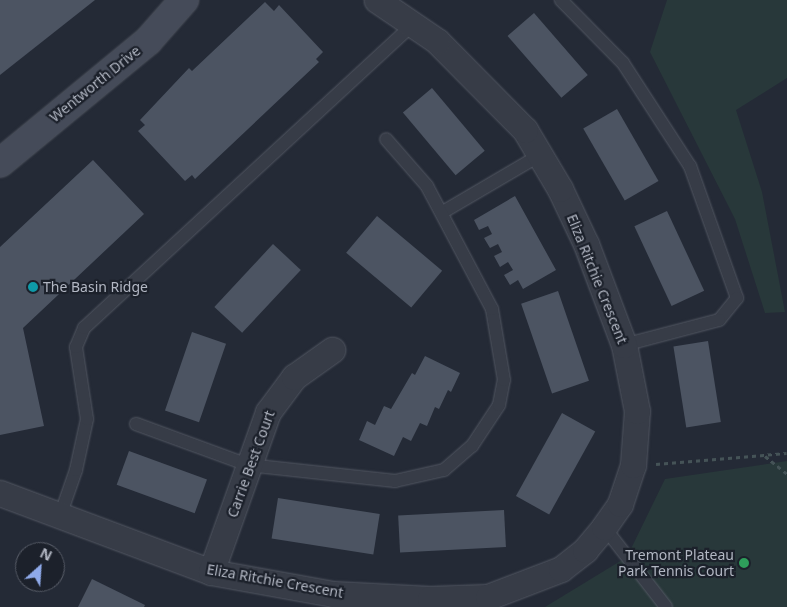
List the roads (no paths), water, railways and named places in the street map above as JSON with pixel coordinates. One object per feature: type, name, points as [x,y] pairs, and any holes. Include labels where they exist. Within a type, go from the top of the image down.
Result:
[{"type":"street","name":"Wentworth Drive","points":[[0,163],[148,41],[184,0]]},
{"type":"street","name":"Eliza Ritchie Crescent","points":[[0,493],[211,572],[333,594],[430,603],[488,597],[522,586],[561,569],[584,550],[604,527],[620,504],[633,465],[637,411],[624,345],[586,244],[525,130],[483,84],[437,41],[377,0]]},
{"type":"street","name":"Carrie Best Court","points":[[211,572],[268,412],[294,377],[332,350]]},
{"type":"lane","points":[[561,0],[623,63],[690,166],[737,298],[719,320],[624,345]]},
{"type":"lane","points":[[60,516],[76,470],[87,419],[76,348],[84,328],[413,24]]},
{"type":"lane","points":[[136,424],[248,465],[395,481],[444,470],[472,446],[499,405],[504,380],[492,309],[443,212],[427,186],[386,139]]},
{"type":"lane","points":[[443,212],[540,155]]},
{"type":"lane","points":[[604,527],[666,607]]},
{"type":"place","name":"The Basin Ridge","points":[[33,287]]},
{"type":"place","name":"Tremont Plateau Park Tennis Court","points":[[744,563]]}]
